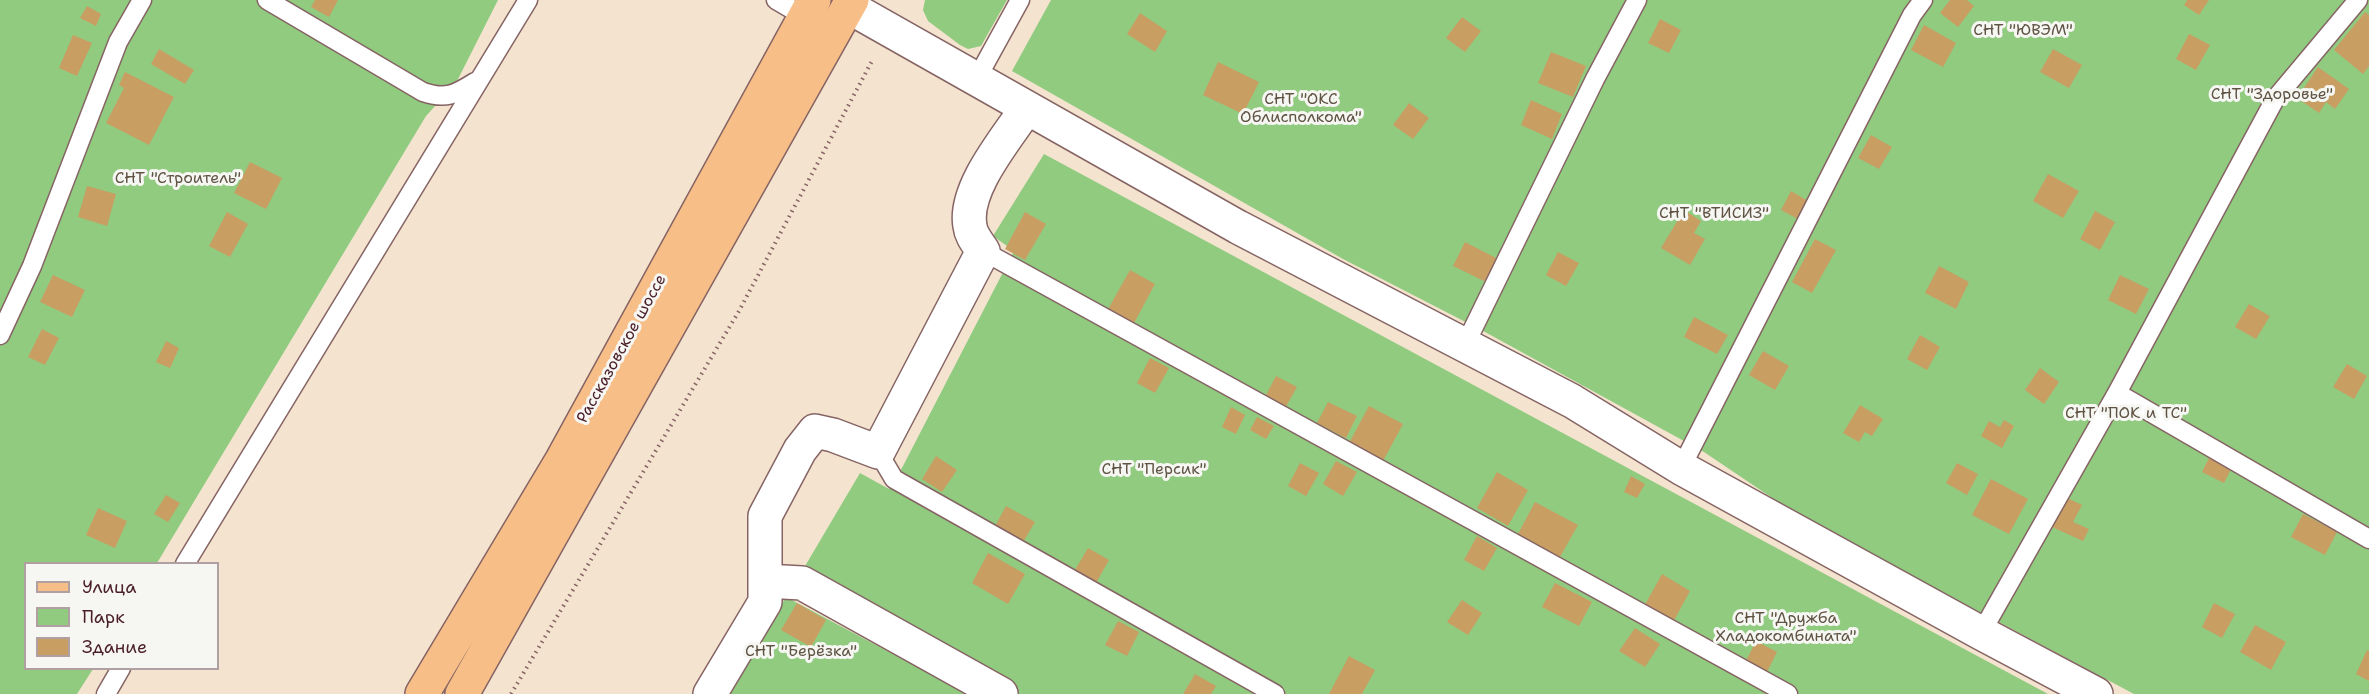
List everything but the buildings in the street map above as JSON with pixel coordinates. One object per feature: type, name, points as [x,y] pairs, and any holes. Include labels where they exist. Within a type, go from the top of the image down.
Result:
[{"type":"main road","name":"Рассказовское шоссе","points":[[462,694],[850,3]]},
{"type":"main road","name":"Рассказовское шоссе","points":[[422,694],[562,460],[810,9]]},
{"type":"street","points":[[850,3],[888,31],[1238,227],[1572,401],[1681,468],[2096,694]]},
{"type":"street","points":[[710,694],[765,602],[765,516],[800,450],[815,431],[833,435],[878,452],[983,251],[969,226],[970,209],[976,185],[1026,109]]},
{"type":"street","points":[[765,581],[802,583],[1001,694]]},
{"type":"lane","points":[[0,335],[32,266],[117,42],[142,0]]},
{"type":"lane","points":[[267,0],[423,92],[437,97],[457,93],[479,79]]},
{"type":"lane","points":[[186,562],[528,0]]},
{"type":"lane","points":[[776,0],[810,9]]},
{"type":"lane","points":[[976,80],[1020,0]]},
{"type":"lane","points":[[1465,345],[1595,79],[1637,0]]},
{"type":"lane","points":[[1681,468],[1912,15],[1923,0]]},
{"type":"lane","points":[[1981,633],[2117,393],[2276,99],[2358,0]]},
{"type":"lane","points":[[983,251],[1788,694]]},
{"type":"lane","points":[[2117,393],[2369,538]]},
{"type":"lane","points":[[878,452],[894,479],[1275,694]]},
{"type":"lane","points":[[106,694],[120,670]]},
{"type":"path","points":[[511,694],[739,311],[888,31]]},
{"type":"green space","name":"СНТ \"Строитель\"","points":[[0,0],[498,0],[456,83],[426,116],[158,562],[24,562],[24,670],[92,670],[77,694],[0,694]]},
{"type":"green space","points":[[925,0],[1007,0],[981,46],[968,49],[928,21],[923,10]]},
{"type":"green space","points":[[1051,0],[2369,0],[2369,694],[2134,694],[1799,516],[1704,452],[1485,332],[1343,259],[1012,71]]},
{"type":"green space","name":"СНТ \"Персик\"","points":[[1044,154],[2048,694],[1014,694],[798,578],[860,473],[889,489],[903,466],[1014,251],[993,236]]},
{"type":"green space","name":"СНТ \"Берёзка\"","points":[[786,597],[968,694],[727,694]]},
{"type":"park label","name":"СНТ \"ЮВЭМ\"","points":[[2023,31]]},
{"type":"park label","name":"СНТ \"Здоровье\"","points":[[2272,95]]},
{"type":"park label","name":"СНТ \"ОКС Облисполкома\"","points":[[1301,109]]},
{"type":"park label","name":"СНТ \"ВТИСИЗ\"","points":[[1714,214]]},
{"type":"park label","name":"СНТ \"ПОК и ТС\"","points":[[2126,414]]},
{"type":"park label","name":"СНТ \"Дружба Хладокомбината\"","points":[[1786,628]]}]
